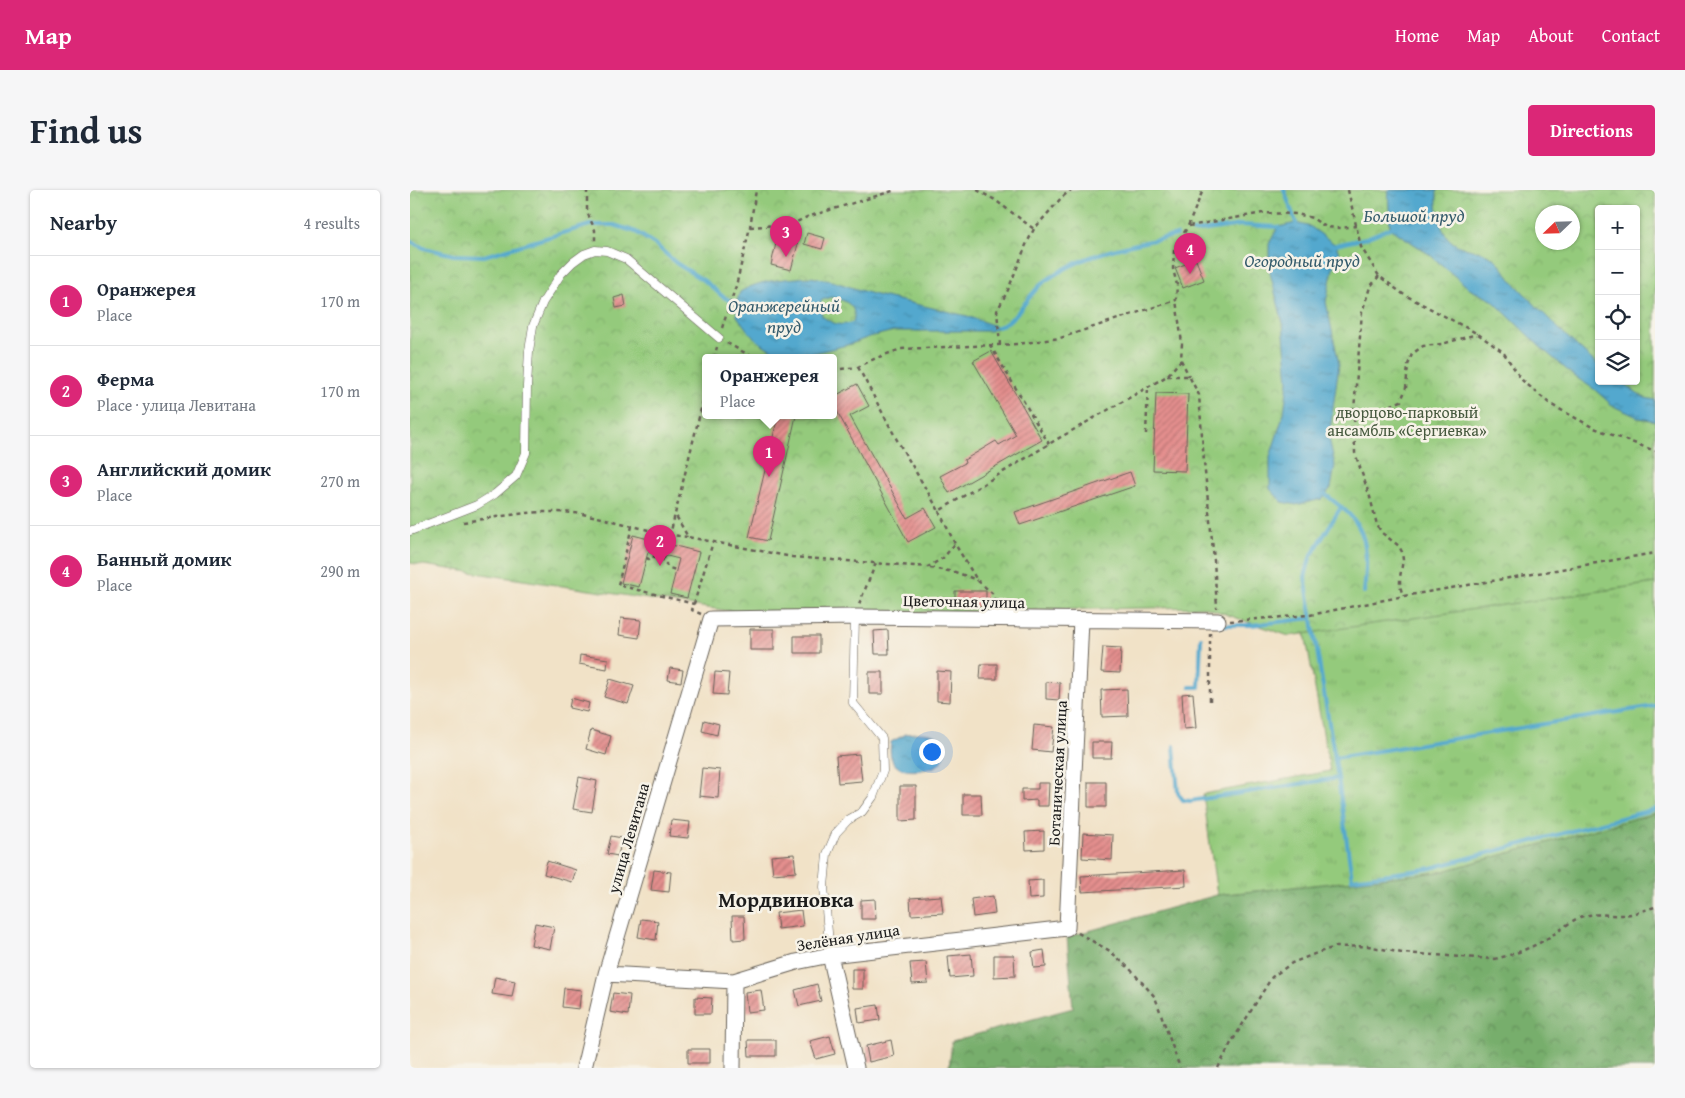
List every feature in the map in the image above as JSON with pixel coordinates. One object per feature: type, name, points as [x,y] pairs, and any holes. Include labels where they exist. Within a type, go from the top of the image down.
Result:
[{"type":"street","name":"Цветочная улица","points":[[711,619],[857,612],[1001,619],[1214,621]]},
{"type":"street","name":"улица Левитана","points":[[584,1068],[606,974],[711,619]]},
{"type":"street","name":"Ботаническая улица","points":[[1067,928],[1081,620]]},
{"type":"street","name":"Зелёная улица","points":[[606,974],[734,981],[796,962],[830,955],[1067,928]]},
{"type":"street","points":[[830,955],[856,1068]]},
{"type":"street","points":[[733,1068],[734,981]]},
{"type":"lane","points":[[410,531],[477,505],[495,494],[516,476],[526,453],[527,386],[533,326],[543,302],[561,274],[584,254],[595,250],[607,250],[626,258],[719,338]]},
{"type":"lane","points":[[830,955],[824,887],[826,854],[836,833],[848,820],[862,812],[873,797],[883,770],[882,738],[854,703],[857,612]]},
{"type":"path","points":[[587,190],[587,212],[595,230],[595,250]]},
{"type":"path","points":[[747,354],[719,338],[736,286],[750,227],[756,190]]},
{"type":"path","points":[[750,227],[792,224],[807,216],[896,190]]},
{"type":"path","points":[[977,190],[996,200],[1034,229]]},
{"type":"path","points":[[1000,345],[997,310],[1034,229],[1062,197],[1071,190]]},
{"type":"path","points":[[1203,190],[1188,226],[1174,250],[1173,269],[1177,285],[1176,300],[1182,343],[1181,360],[1200,395],[1204,462],[1214,560],[1214,621],[1210,705]]},
{"type":"path","points":[[1348,190],[1361,248],[1379,276],[1403,294],[1478,334],[1503,352],[1522,380],[1550,404],[1594,428],[1655,451]]},
{"type":"path","points":[[1188,226],[1263,214],[1297,214],[1312,218],[1326,227],[1356,226]]},
{"type":"path","points":[[1379,276],[1370,287],[1362,312],[1354,410],[1355,453],[1377,525],[1382,533],[1399,546],[1402,552],[1400,586],[1404,596]]},
{"type":"path","points":[[837,370],[858,367],[901,349],[1018,344],[1060,338],[1176,300]]},
{"type":"path","points":[[1354,410],[1380,409],[1401,401],[1406,388],[1408,365],[1412,354],[1423,346],[1442,344],[1478,334]]},
{"type":"path","points":[[990,345],[1048,444]]},
{"type":"path","points":[[939,511],[1048,444],[1167,376],[1181,360]]},
{"type":"path","points":[[858,367],[897,440],[939,511],[954,544],[977,580],[993,594],[1001,619]]},
{"type":"path","points":[[1167,376],[1190,376]]},
{"type":"path","points":[[1146,434],[1148,387]]},
{"type":"path","points":[[676,570],[666,566],[664,559],[702,405]]},
{"type":"path","points":[[458,523],[545,511],[584,515],[670,535],[792,557],[928,567],[955,572],[977,580]]},
{"type":"path","points":[[675,514],[688,537]]},
{"type":"path","points":[[632,526],[618,585],[694,604]]},
{"type":"path","points":[[711,619],[692,610],[713,542]]},
{"type":"path","points":[[928,567],[943,558],[954,544]]},
{"type":"path","points":[[1214,621],[1254,620],[1312,614],[1404,596],[1655,553]]},
{"type":"path","points":[[646,558],[649,559],[652,556],[664,559]]},
{"type":"path","points":[[857,612],[876,563]]},
{"type":"path","points":[[1218,1068],[1231,1043],[1272,977],[1292,963],[1316,953],[1335,947],[1368,946],[1402,953],[1494,959],[1509,956],[1530,947],[1552,936],[1577,918],[1592,914],[1622,915],[1639,913],[1655,907]]},
{"type":"path","points":[[1067,928],[1110,951],[1130,969],[1155,997],[1180,1068]]},
{"type":"green space","name":"дворцово-парковый ансамбль «Сергиевка»","points":[[410,190],[1655,190],[1655,583],[1289,636],[1205,607],[755,615],[410,563]]},
{"type":"green space","points":[[1655,583],[1655,813],[1440,872],[1217,895],[1203,794],[1330,771],[1305,633]]},
{"type":"green space","points":[[1655,813],[1655,1068],[949,1068],[952,1041],[1073,1008],[1067,937],[1217,895],[1440,872]]},
{"type":"water","name":"Большой пруд","points":[[1388,190],[1437,190],[1438,215],[1442,228],[1448,238],[1459,246],[1489,255],[1500,264],[1513,282],[1536,306],[1595,362],[1595,385],[1625,385],[1645,398],[1655,400],[1655,421],[1640,418],[1613,406],[1538,345],[1492,300],[1471,290],[1429,254],[1390,228]]},
{"type":"water","name":"Огородный пруд","points":[[1296,223],[1311,227],[1336,245],[1339,253],[1333,268],[1326,302],[1339,364],[1329,438],[1335,465],[1331,488],[1322,499],[1296,505],[1282,502],[1270,489],[1270,457],[1284,413],[1288,382],[1283,323],[1269,269],[1269,244],[1278,227]]},
{"type":"water","name":"Оранжерейный пруд","points":[[811,277],[832,281],[872,294],[967,316],[998,327],[990,331],[894,331],[810,354],[784,354],[773,351],[759,342],[748,331],[737,316],[736,304],[740,292],[756,284],[783,279]],"holes":[[[831,297],[845,302],[854,311],[853,322],[837,324],[822,316],[820,304],[822,300]]]},
{"type":"water","points":[[906,734],[931,734],[944,742],[944,757],[938,765],[927,769],[913,771],[901,769],[893,762],[890,750],[891,742]]},
{"type":"building","points":[[807,233],[825,238],[822,249],[804,244]]},
{"type":"building","points":[[777,239],[798,244],[791,270],[771,265]]},
{"type":"building","points":[[1196,260],[1204,280],[1183,288],[1175,268]]},
{"type":"building","points":[[624,295],[626,306],[616,308],[614,298]]},
{"type":"building","points":[[991,351],[1042,440],[949,493],[940,476],[965,463],[964,460],[996,441],[999,445],[1016,435],[973,361]]},
{"type":"building","points":[[857,384],[869,406],[850,416],[907,518],[925,508],[936,527],[908,542],[837,411],[837,395]]},
{"type":"building","points":[[1156,393],[1188,394],[1185,471],[1153,470]]},
{"type":"building","points":[[777,419],[795,419],[768,541],[749,537]]},
{"type":"building","points":[[1130,472],[1135,486],[1020,525],[1015,512]]},
{"type":"building","points":[[633,535],[699,552],[687,598],[670,594],[679,559],[659,554],[648,552],[639,587],[621,583]]},
{"type":"building","points":[[955,591],[986,591],[986,607],[955,607]]},
{"type":"building","points":[[621,618],[641,620],[639,638],[619,635]]},
{"type":"building","points":[[750,629],[774,629],[774,650],[750,650]]},
{"type":"building","points":[[888,630],[889,654],[875,654],[874,631]]},
{"type":"building","points":[[794,636],[819,636],[819,653],[794,653]]},
{"type":"building","points":[[1103,647],[1121,648],[1120,673],[1101,672]]},
{"type":"building","points":[[580,655],[608,659],[607,669],[579,664]]},
{"type":"building","points":[[981,664],[997,664],[997,679],[980,679]]},
{"type":"building","points":[[670,668],[683,670],[681,682],[668,680]]},
{"type":"building","points":[[937,671],[951,672],[950,702],[937,701]]},
{"type":"building","points":[[715,672],[729,673],[727,695],[713,694]]},
{"type":"building","points":[[869,672],[883,672],[883,694],[869,694]]},
{"type":"building","points":[[610,679],[634,686],[628,704],[604,697]]},
{"type":"building","points":[[1046,682],[1060,683],[1059,700],[1046,699]]},
{"type":"building","points":[[1127,689],[1128,716],[1102,717],[1101,690]]},
{"type":"building","points":[[1193,693],[1196,728],[1184,729],[1182,694]]},
{"type":"building","points":[[571,698],[589,703],[587,712],[569,708]]},
{"type":"building","points":[[704,720],[719,724],[717,735],[702,731]]},
{"type":"building","points":[[1034,725],[1054,727],[1051,752],[1032,750]]},
{"type":"building","points":[[591,730],[611,736],[606,755],[586,749]]},
{"type":"building","points":[[1092,742],[1112,742],[1111,758],[1092,758]]},
{"type":"building","points":[[859,754],[862,781],[838,783],[836,756]]},
{"type":"building","points":[[702,768],[720,770],[718,798],[699,796]]},
{"type":"building","points":[[579,777],[597,781],[592,812],[573,809]]},
{"type":"building","points":[[1088,782],[1106,782],[1106,807],[1088,807]]},
{"type":"building","points":[[1038,783],[1049,783],[1048,806],[1037,806],[1037,800],[1022,801],[1022,789],[1038,789]]},
{"type":"building","points":[[900,786],[916,786],[916,820],[900,821]]},
{"type":"building","points":[[963,794],[981,794],[982,815],[963,815]]},
{"type":"building","points":[[671,820],[690,822],[688,838],[669,836]]},
{"type":"building","points":[[1044,831],[1044,849],[1026,850],[1025,832]]},
{"type":"building","points":[[1083,833],[1113,835],[1112,860],[1082,858]]},
{"type":"building","points":[[611,836],[622,838],[618,856],[607,854]]},
{"type":"building","points":[[794,854],[796,872],[773,874],[771,856]]},
{"type":"building","points":[[547,861],[576,870],[572,882],[544,874]]},
{"type":"building","points":[[654,870],[671,872],[669,892],[651,890]]},
{"type":"building","points":[[1185,870],[1186,886],[1082,892],[1081,876]]},
{"type":"building","points":[[1043,880],[1043,898],[1029,899],[1028,881]]},
{"type":"building","points":[[941,896],[943,913],[911,915],[910,898]]},
{"type":"building","points":[[993,896],[995,914],[973,917],[971,899]]},
{"type":"building","points":[[875,899],[876,919],[861,919],[861,900]]},
{"type":"building","points":[[801,910],[803,926],[778,929],[776,913]]},
{"type":"building","points":[[732,916],[744,916],[745,939],[733,940]]},
{"type":"building","points":[[641,919],[658,921],[656,940],[638,937]]},
{"type":"building","points":[[535,923],[554,927],[550,949],[531,945]]},
{"type":"building","points":[[1044,950],[1046,967],[1034,968],[1032,952]]},
{"type":"building","points":[[971,954],[973,976],[950,978],[948,956]]},
{"type":"building","points":[[994,955],[1014,955],[1015,976],[994,977]]},
{"type":"building","points":[[926,962],[928,983],[912,984],[910,963]]},
{"type":"building","points":[[852,969],[863,969],[863,989],[852,989]]},
{"type":"building","points":[[495,977],[515,981],[512,997],[492,994]]},
{"type":"building","points":[[817,984],[821,1001],[799,1006],[795,990]]},
{"type":"building","points":[[564,988],[581,990],[579,1009],[562,1007]]},
{"type":"building","points":[[761,990],[764,1010],[747,1012],[745,992]]},
{"type":"building","points":[[613,993],[630,995],[628,1015],[610,1012]]},
{"type":"building","points":[[695,997],[712,998],[711,1014],[695,1014]]},
{"type":"building","points":[[878,1005],[880,1020],[859,1023],[857,1008]]},
{"type":"building","points":[[830,1036],[835,1054],[816,1059],[810,1041]]},
{"type":"building","points":[[748,1040],[776,1040],[776,1056],[749,1056]]},
{"type":"building","points":[[891,1040],[894,1056],[869,1062],[866,1046]]},
{"type":"building","points":[[688,1049],[710,1049],[710,1063],[688,1063]]},
{"type":"waterway","points":[[1284,190],[1296,223]]},
{"type":"waterway","points":[[410,241],[424,248],[454,255],[484,256],[590,225],[614,225],[636,232],[656,245],[676,263],[736,304]]},
{"type":"waterway","points":[[1193,232],[1241,225],[1278,227]]},
{"type":"waterway","points":[[1336,245],[1366,238],[1390,228]]},
{"type":"waterway","points":[[998,327],[1011,319],[1038,287],[1059,272],[1108,251],[1177,235]]},
{"type":"waterway","points":[[1174,746],[1178,793],[1183,800],[1190,801],[1338,778],[1305,577],[1310,558],[1341,507],[1325,494]]},
{"type":"waterway","points":[[1341,507],[1357,525],[1365,545],[1364,592]]},
{"type":"waterway","points":[[1220,625],[1251,625],[1312,618]]},
{"type":"waterway","points":[[1190,687],[1199,687],[1201,638]]},
{"type":"waterway","points":[[1335,758],[1655,706]]},
{"type":"waterway","points":[[1338,778],[1352,879],[1427,869],[1655,809]]},
{"type":"place","name":"Английский домик","points":[[786,257]]},
{"type":"place","name":"Банный домик","points":[[1190,274]]},
{"type":"place","name":"Оранжерея","points":[[769,477]]},
{"type":"place","name":"Ферма","points":[[660,566]]},
{"type":"district","name":"Мордвиновка","points":[[786,899]]}]
